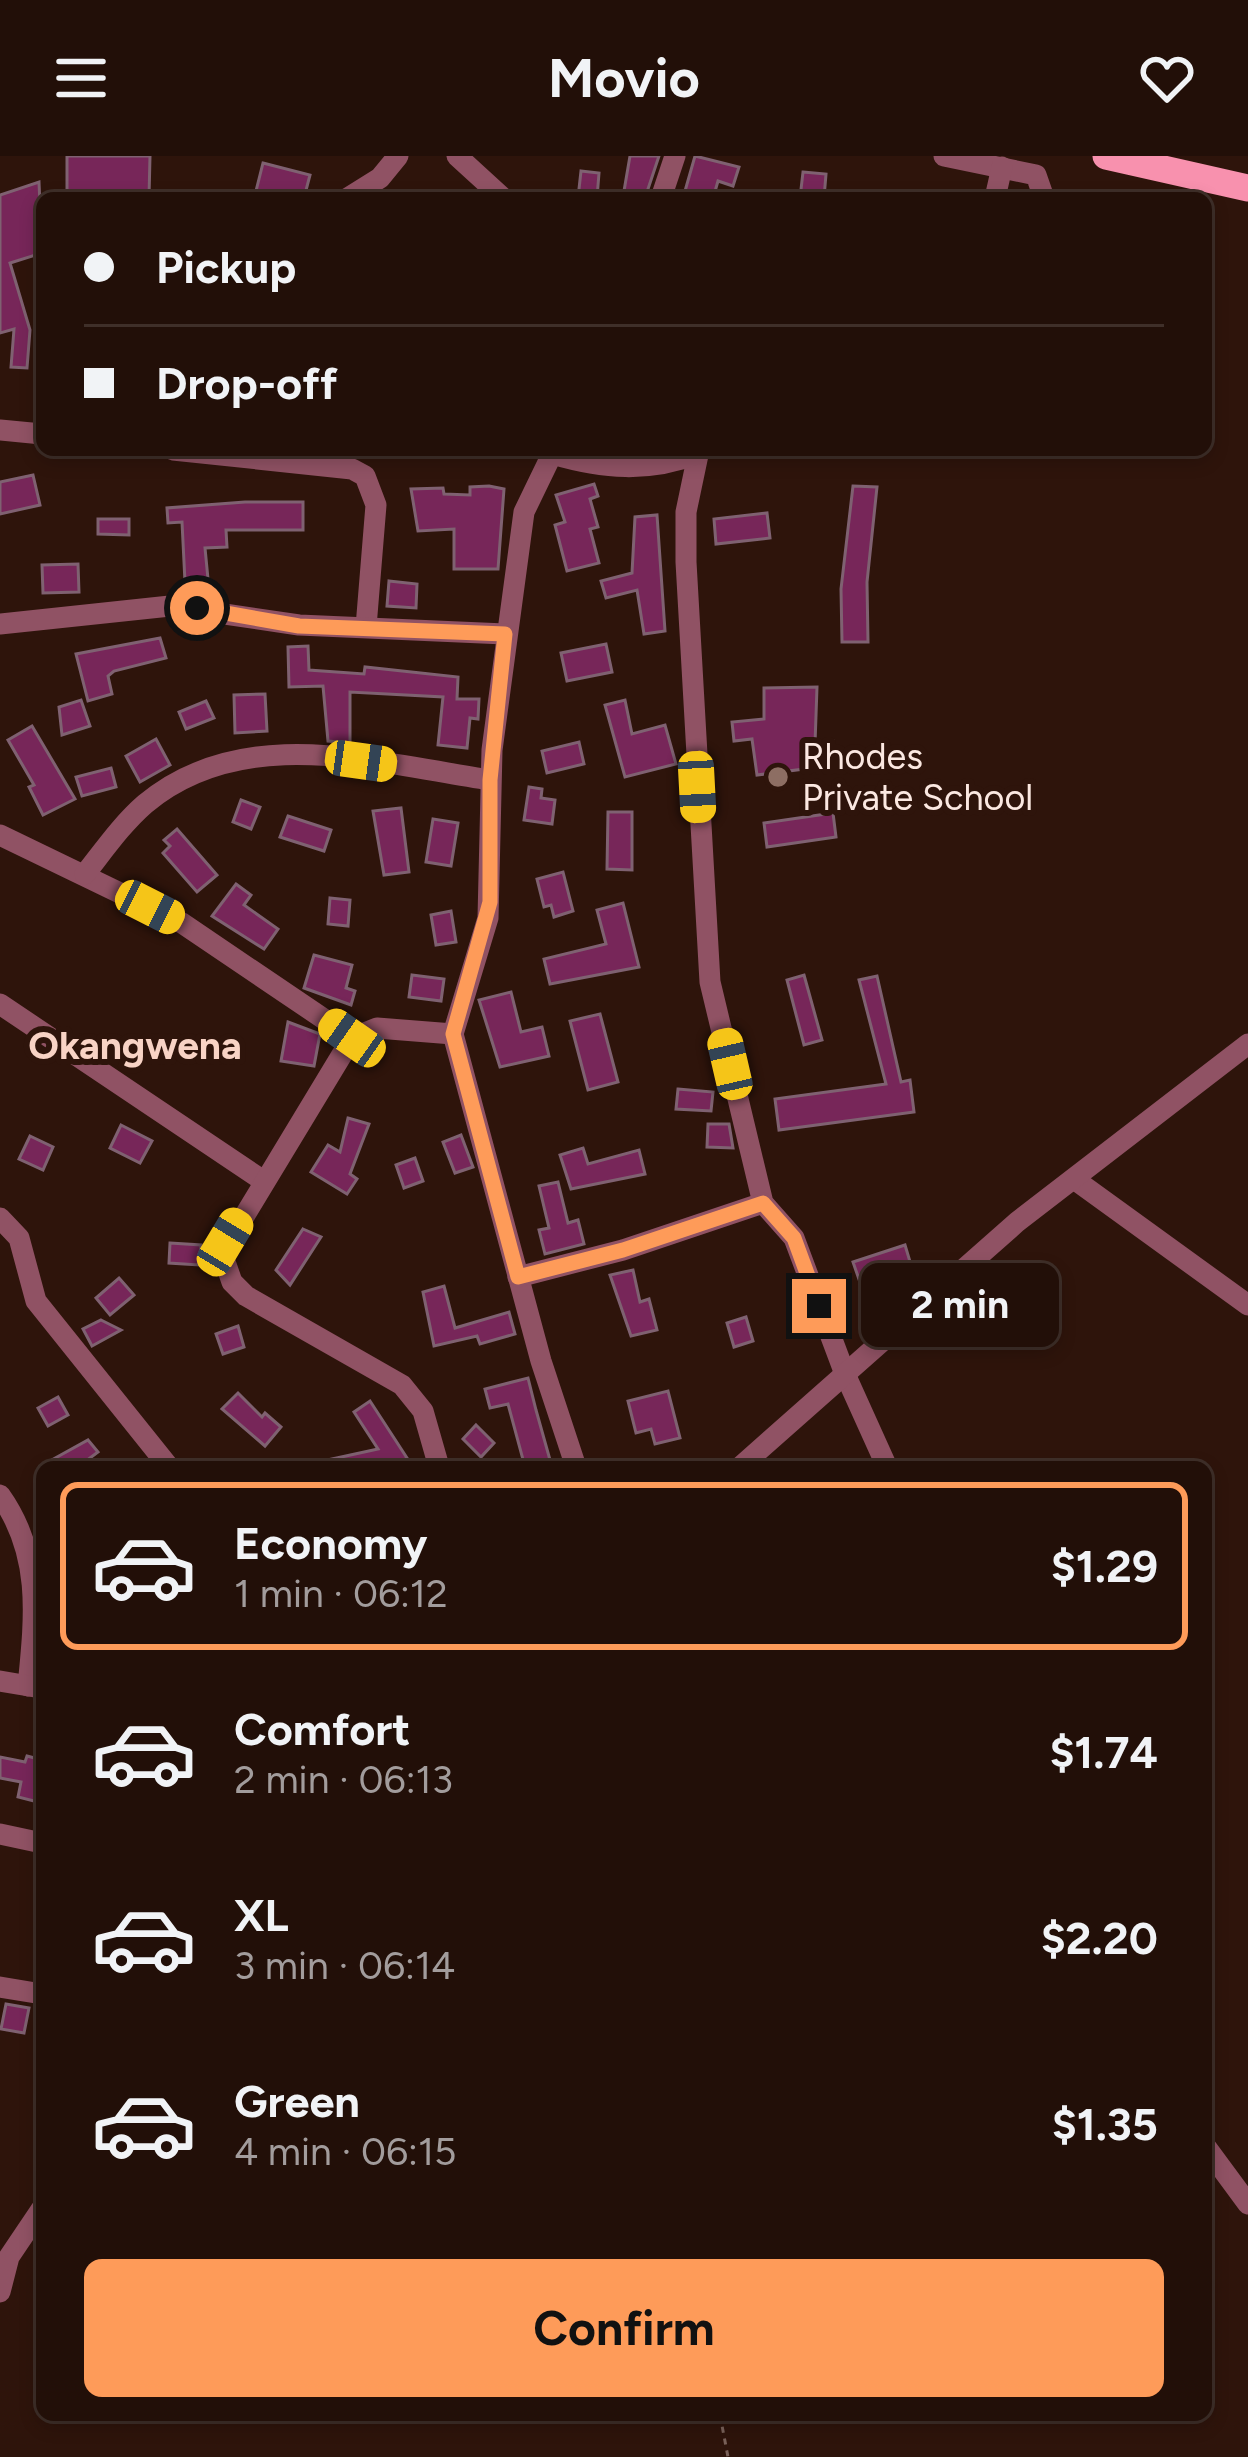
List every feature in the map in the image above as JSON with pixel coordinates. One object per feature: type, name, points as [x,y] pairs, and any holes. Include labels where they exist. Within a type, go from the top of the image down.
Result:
[{"type":"main road","points":[[1106,156],[1152,161],[1248,188]]},
{"type":"street","points":[[358,192],[380,178],[398,156]]},
{"type":"street","points":[[457,156],[496,192]]},
{"type":"street","points":[[663,192],[675,156]]},
{"type":"street","points":[[944,156],[1036,175],[1042,192]]},
{"type":"street","points":[[996,192],[1002,167]]},
{"type":"street","points":[[0,430],[36,433]]},
{"type":"street","points":[[230,456],[352,469],[365,476],[376,505],[366,627]]},
{"type":"street","points":[[551,456],[524,512],[490,780],[488,918],[453,1034],[518,1277],[574,1461]]},
{"type":"street","points":[[565,456],[597,467],[666,466],[688,456]]},
{"type":"street","points":[[698,456],[686,512],[686,562],[710,982],[763,1203],[794,1238],[844,1374],[884,1461]]},
{"type":"street","points":[[0,625],[170,606],[299,626],[505,634]]},
{"type":"street","points":[[86,874],[146,803],[204,768],[231,760],[317,755],[490,780]]},
{"type":"street","points":[[0,835],[86,874],[242,960],[352,1038]]},
{"type":"street","points":[[0,1004],[262,1180]]},
{"type":"street","points":[[437,1461],[423,1411],[402,1385],[246,1296],[224,1268],[225,1242],[352,1038],[377,1028],[453,1034]]},
{"type":"street","points":[[747,1461],[940,1287],[1248,1044]]},
{"type":"street","points":[[1074,1179],[1248,1306]]},
{"type":"street","points":[[518,1277],[623,1250],[763,1203]]},
{"type":"street","points":[[0,1218],[19,1238],[36,1301],[164,1461]]},
{"type":"street","points":[[0,1495],[20,1523],[33,1570],[35,1687],[0,1682]]},
{"type":"street","points":[[0,1834],[36,1842]]},
{"type":"street","points":[[0,1987],[36,1993]]},
{"type":"street","points":[[1212,2155],[1248,2204]]},
{"type":"street","points":[[0,2292],[9,2257],[36,2217]]},
{"type":"path","points":[[720,2421],[728,2457]]},
{"type":"building","points":[[67,156],[150,156],[149,192],[67,192]]},
{"type":"building","points":[[630,156],[659,156],[647,192],[624,191]]},
{"type":"building","points":[[695,156],[739,167],[733,186],[718,181],[715,192],[685,192]]},
{"type":"building","points":[[263,163],[310,175],[306,192],[256,191]]},
{"type":"building","points":[[581,171],[599,173],[597,192],[579,192]]},
{"type":"building","points":[[803,172],[826,174],[824,192],[801,192]]},
{"type":"building","points":[[39,182],[36,255],[10,263],[30,330],[27,368],[11,367],[14,329],[0,333],[0,195]]},
{"type":"building","points":[[33,475],[40,505],[0,514],[0,482]]},
{"type":"building","points":[[594,484],[598,496],[590,499],[598,527],[590,529],[599,563],[567,571],[555,525],[565,522],[556,495]]},
{"type":"building","points":[[853,486],[877,487],[867,582],[868,642],[842,642],[841,589]]},
{"type":"building","points":[[470,487],[504,489],[498,569],[454,569],[454,529],[418,531],[411,489],[443,488],[444,494],[470,495]]},
{"type":"building","points":[[303,502],[303,530],[226,530],[227,547],[205,548],[208,579],[185,582],[182,522],[168,523],[167,508]]},
{"type":"building","points":[[767,513],[770,538],[716,544],[714,519]]},
{"type":"building","points":[[657,515],[665,631],[644,634],[637,590],[606,598],[601,581],[632,573],[635,517]]},
{"type":"building","points":[[98,519],[129,519],[129,535],[98,534]]},
{"type":"building","points":[[78,564],[79,592],[43,593],[42,565]]},
{"type":"building","points":[[389,581],[417,584],[416,608],[387,606]]},
{"type":"building","points":[[160,638],[166,658],[114,671],[108,676],[112,694],[88,701],[76,654]]},
{"type":"building","points":[[606,644],[612,672],[567,681],[561,653]]},
{"type":"building","points":[[308,646],[309,670],[364,674],[365,667],[458,677],[457,699],[479,699],[478,719],[470,718],[467,748],[438,745],[443,697],[350,692],[350,743],[328,741],[323,686],[289,687],[288,647]]},
{"type":"building","points":[[817,687],[815,744],[833,741],[836,765],[757,775],[752,739],[734,741],[732,722],[764,719],[764,688]]},
{"type":"building","points":[[265,694],[267,731],[235,733],[234,695]]},
{"type":"building","points":[[81,700],[90,726],[62,735],[59,707]]},
{"type":"building","points":[[625,700],[632,734],[665,725],[676,764],[625,777],[605,705]]},
{"type":"building","points":[[206,701],[214,718],[186,729],[179,712]]},
{"type":"building","points":[[32,726],[75,799],[43,815],[29,787],[34,785],[8,740]]},
{"type":"building","points":[[156,739],[170,765],[140,782],[126,756]]},
{"type":"building","points":[[579,742],[584,764],[547,773],[542,751]]},
{"type":"building","points":[[111,768],[116,787],[82,796],[76,777]]},
{"type":"building","points":[[529,787],[542,789],[541,798],[555,800],[552,824],[524,820]]},
{"type":"building","points":[[241,800],[260,807],[251,829],[233,822]]},
{"type":"building","points":[[401,808],[409,872],[384,875],[373,811]]},
{"type":"building","points":[[608,812],[632,812],[632,870],[607,869]]},
{"type":"building","points":[[833,813],[836,837],[767,847],[764,823]]},
{"type":"building","points":[[288,816],[331,830],[324,851],[280,837]]},
{"type":"building","points":[[433,819],[458,823],[451,866],[426,862]]},
{"type":"building","points":[[177,829],[217,875],[197,892],[163,853],[170,846],[164,840]]},
{"type":"building","points":[[563,872],[573,911],[554,917],[551,905],[544,907],[537,879]]},
{"type":"building","points":[[236,884],[251,895],[244,905],[278,929],[264,949],[212,916]]},
{"type":"building","points":[[330,898],[350,900],[348,926],[328,924]]},
{"type":"building","points":[[623,903],[639,967],[550,984],[544,959],[606,944],[597,910]]},
{"type":"building","points":[[451,911],[456,942],[436,945],[431,915]]},
{"type":"building","points":[[314,955],[352,965],[346,988],[355,991],[351,1005],[304,988]]},
{"type":"building","points":[[412,975],[444,979],[441,1001],[409,997]]},
{"type":"building","points":[[804,975],[822,1040],[804,1045],[787,980]]},
{"type":"building","points":[[877,976],[901,1082],[910,1080],[914,1112],[779,1130],[775,1099],[886,1084],[859,980]]},
{"type":"building","points":[[511,992],[521,1032],[542,1027],[549,1056],[500,1067],[479,1000]]},
{"type":"building","points":[[600,1014],[618,1082],[588,1090],[570,1021]]},
{"type":"building","points":[[288,1022],[320,1034],[314,1066],[281,1061]]},
{"type":"building","points":[[678,1089],[713,1092],[711,1111],[676,1109]]},
{"type":"building","points":[[348,1118],[369,1124],[350,1174],[357,1179],[347,1194],[311,1172],[328,1145],[340,1152]]},
{"type":"building","points":[[708,1124],[729,1124],[733,1148],[707,1147]]},
{"type":"building","points":[[121,1125],[152,1141],[140,1163],[110,1148]]},
{"type":"building","points":[[461,1135],[473,1167],[455,1173],[443,1142]]},
{"type":"building","points":[[30,1136],[53,1147],[43,1170],[19,1159]]},
{"type":"building","points":[[583,1148],[588,1164],[639,1150],[645,1174],[571,1189],[560,1155]]},
{"type":"building","points":[[415,1158],[423,1181],[404,1188],[396,1165]]},
{"type":"building","points":[[558,1182],[568,1223],[578,1220],[584,1244],[545,1254],[539,1230],[549,1228],[539,1186]]},
{"type":"building","points":[[303,1229],[321,1237],[290,1285],[276,1270]]},
{"type":"building","points":[[170,1243],[201,1245],[199,1265],[169,1263]]},
{"type":"building","points":[[905,1245],[914,1275],[863,1291],[853,1262]]},
{"type":"building","points":[[633,1270],[640,1302],[649,1299],[657,1330],[631,1336],[610,1275]]},
{"type":"building","points":[[119,1278],[134,1295],[110,1315],[96,1298]]},
{"type":"building","points":[[444,1286],[455,1328],[509,1312],[515,1334],[480,1344],[477,1336],[434,1346],[423,1292]]},
{"type":"building","points":[[746,1317],[753,1341],[734,1347],[727,1323]]},
{"type":"building","points":[[101,1320],[121,1330],[92,1346],[83,1329]]},
{"type":"building","points":[[238,1326],[244,1347],[223,1354],[216,1334]]},
{"type":"building","points":[[528,1378],[550,1461],[523,1461],[508,1404],[490,1408],[485,1389]]},
{"type":"building","points":[[668,1391],[680,1438],[655,1444],[651,1429],[636,1433],[628,1401]]},
{"type":"building","points":[[238,1393],[262,1417],[265,1413],[281,1427],[265,1446],[222,1409]]},
{"type":"building","points":[[58,1397],[68,1415],[48,1426],[38,1408]]},
{"type":"building","points":[[370,1401],[407,1458],[323,1461],[378,1449],[354,1412]]},
{"type":"building","points":[[476,1425],[494,1443],[481,1457],[463,1439]]},
{"type":"building","points":[[88,1440],[98,1452],[86,1461],[50,1461]]},
{"type":"building","points":[[27,1756],[36,1758],[36,1802],[18,1797],[21,1782],[0,1778],[0,1757],[25,1762]]},
{"type":"building","points":[[6,2004],[29,2008],[24,2033],[1,2029]]},
{"type":"place","name":"Rhodes Private School","points":[[778,777]]},
{"type":"district","name":"Okangwena","points":[[135,1045]]},
{"type":"route","points":[[197,608],[299,626],[505,634],[490,780],[488,918],[453,1034],[518,1277],[623,1250],[763,1203],[794,1238],[819,1306]]}]
